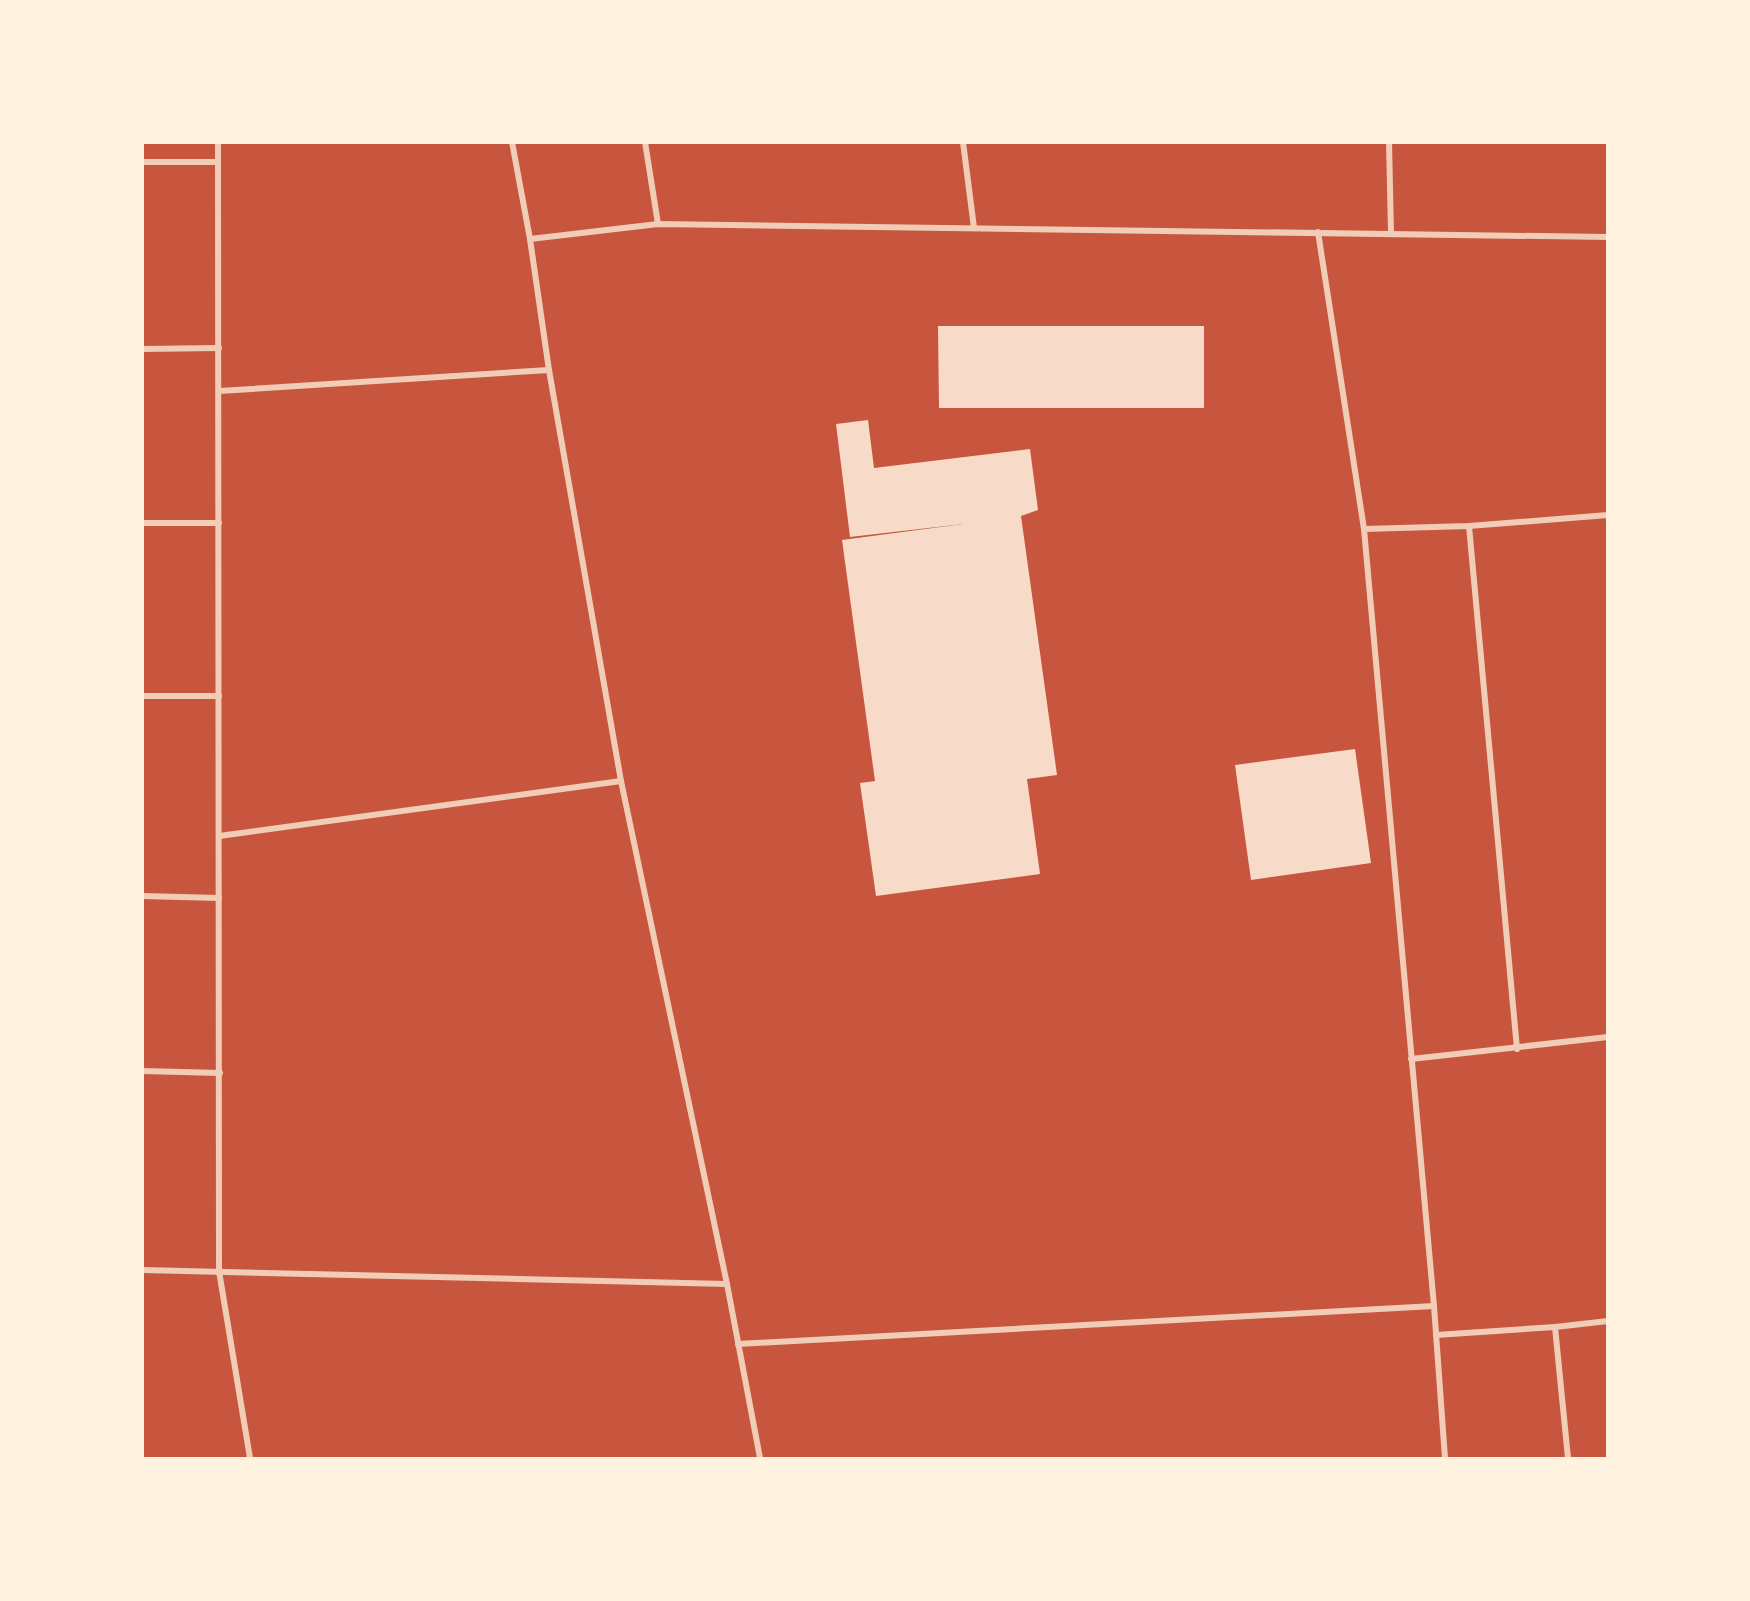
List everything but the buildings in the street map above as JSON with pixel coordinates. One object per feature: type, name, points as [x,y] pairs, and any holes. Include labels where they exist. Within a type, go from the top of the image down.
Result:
[{"type":"street","points":[[218,142],[219,1271],[250,1458]]},
{"type":"street","points":[[512,142],[530,239],[549,370],[621,781],[727,1284],[759,1458]]},
{"type":"street","points":[[645,142],[657,224]]},
{"type":"street","points":[[963,142],[975,228]]},
{"type":"street","points":[[1389,142],[1391,233]]},
{"type":"street","points":[[142,162],[218,162]]},
{"type":"street","points":[[530,239],[657,224],[1608,237]]},
{"type":"street","points":[[1318,232],[1364,529],[1434,1306],[1445,1458]]},
{"type":"street","points":[[142,349],[219,348]]},
{"type":"street","points":[[219,391],[549,370]]},
{"type":"street","points":[[1364,529],[1469,526],[1608,515]]},
{"type":"street","points":[[142,523],[219,523]]},
{"type":"street","points":[[1469,526],[1517,1049]]},
{"type":"street","points":[[142,696],[219,696]]},
{"type":"street","points":[[219,836],[621,781]]},
{"type":"street","points":[[142,896],[219,898]]},
{"type":"street","points":[[1411,1059],[1517,1049],[1608,1037]]},
{"type":"street","points":[[142,1071],[220,1073]]},
{"type":"street","points":[[142,1270],[727,1284]]},
{"type":"street","points":[[738,1344],[1434,1306]]},
{"type":"street","points":[[1436,1335],[1608,1321]]},
{"type":"street","points":[[1555,1327],[1568,1458]]}]
